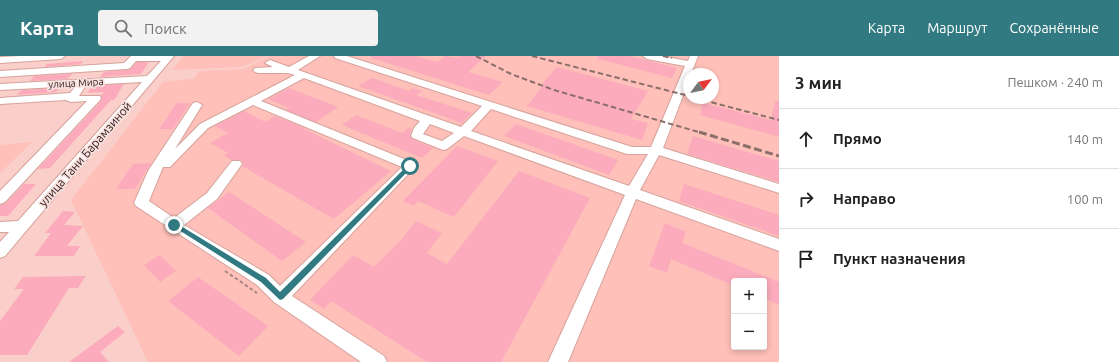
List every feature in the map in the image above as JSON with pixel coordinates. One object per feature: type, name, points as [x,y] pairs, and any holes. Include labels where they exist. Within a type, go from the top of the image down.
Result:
[{"type":"street","points":[[0,60],[61,56]]},
{"type":"street","points":[[258,70],[290,70],[316,56]]},
{"type":"street","points":[[338,56],[457,90],[489,105],[631,151],[656,150],[779,189]]},
{"type":"street","points":[[558,362],[632,191],[656,150],[692,60],[647,56]]},
{"type":"street","points":[[0,74],[127,66],[134,58],[169,57]]},
{"type":"street","name":"улица Тани Барамзиной","points":[[0,252],[169,57]]},
{"type":"street","points":[[270,62],[779,245]]},
{"type":"street","points":[[141,203],[166,164],[204,126],[303,74]]},
{"type":"street","name":"улица Мира","points":[[0,87],[151,79]]},
{"type":"street","points":[[0,199],[96,98],[71,99],[84,82]]},
{"type":"street","points":[[0,101],[74,96]]},
{"type":"street","points":[[253,101],[410,166],[280,297]]},
{"type":"street","points":[[141,203],[154,171],[197,105]]},
{"type":"street","points":[[428,119],[420,128],[417,136],[443,146],[464,132],[489,105]]},
{"type":"street","points":[[174,225],[212,196],[236,164]]},
{"type":"street","points":[[141,203],[263,280],[280,297],[377,362]]},
{"type":"street","points":[[0,227],[23,226]]},
{"type":"path","points":[[221,268],[260,295]]},
{"type":"shaded area","points":[[184,56],[266,56],[242,67],[172,70]]},
{"type":"shaded area","points":[[269,56],[779,56],[779,362],[148,362],[71,200],[163,82],[195,78],[199,71],[244,69]]},
{"type":"shaded area","points":[[32,142],[0,173],[0,145]]},
{"type":"building","points":[[371,56],[416,56],[437,62],[445,56],[459,58],[459,56],[486,56],[468,72],[503,82],[489,95],[371,58]]},
{"type":"building","points":[[598,56],[629,56],[677,68],[672,78],[598,59]]},
{"type":"building","points":[[83,61],[81,64],[45,67],[47,64]]},
{"type":"building","points":[[137,62],[149,62],[141,74],[100,77],[104,72],[130,69]]},
{"type":"building","points":[[557,67],[648,91],[631,119],[648,123],[642,140],[527,106],[544,84],[542,84]]},
{"type":"building","points":[[73,74],[67,79],[30,81],[34,76]]},
{"type":"building","points":[[372,78],[409,91],[413,88],[422,91],[416,95],[472,113],[462,123],[358,86]]},
{"type":"building","points":[[124,84],[114,100],[111,100],[50,168],[38,169],[101,101],[101,95],[104,92],[87,93],[93,86]]},
{"type":"building","points":[[60,88],[56,92],[17,95],[22,90]]},
{"type":"building","points":[[289,88],[338,107],[316,122],[286,110],[289,108],[268,99]]},
{"type":"building","points":[[775,101],[779,101],[779,137],[700,115],[703,104],[707,104],[771,120]]},
{"type":"building","points":[[177,103],[190,103],[173,129],[159,129]]},
{"type":"building","points":[[244,111],[265,122],[275,116],[306,128],[304,129],[391,171],[334,219],[242,166],[244,164],[241,160],[231,160],[224,155],[228,153],[210,143],[228,133],[215,126]]},
{"type":"building","points":[[356,115],[402,133],[408,128],[412,129],[410,135],[412,139],[433,148],[422,158],[342,125]]},
{"type":"building","points":[[516,124],[618,160],[609,175],[504,136]]},
{"type":"building","points":[[693,136],[779,161],[779,182],[687,154]]},
{"type":"building","points":[[457,146],[498,161],[454,217],[418,201],[414,206],[403,201]]},
{"type":"building","points":[[151,163],[135,189],[116,189],[133,164]]},
{"type":"building","points":[[519,171],[590,198],[501,362],[427,362],[331,301],[324,309],[310,300],[353,255],[374,267],[401,240],[416,221],[442,233],[427,253],[447,264]]},
{"type":"building","points":[[24,184],[36,184],[8,216],[0,216],[0,205],[6,203]]},
{"type":"building","points":[[684,184],[779,215],[779,236],[679,201]]},
{"type":"building","points":[[229,192],[306,242],[282,261],[208,208]]},
{"type":"building","points":[[63,211],[75,212],[64,225],[83,226],[67,246],[80,246],[74,256],[34,256],[51,233],[45,233]]},
{"type":"building","points":[[665,223],[686,232],[682,243],[779,282],[779,305],[767,299],[767,278],[731,278],[731,285],[671,259],[667,273],[649,266]]},
{"type":"building","points":[[160,255],[176,271],[160,282],[144,265]]},
{"type":"building","points":[[86,276],[78,288],[69,288],[27,355],[0,355],[0,321],[24,289],[14,289],[23,277]]},
{"type":"building","points":[[198,277],[268,326],[239,356],[168,301]]},
{"type":"building","points":[[118,326],[125,332],[100,352],[109,362],[69,362]]},
{"type":"railway","points":[[476,56],[511,74],[554,90],[702,133]]},
{"type":"railway","points":[[532,56],[683,94]]},
{"type":"railway","points":[[663,56],[672,58]]},
{"type":"railway","points":[[718,104],[779,120]]},
{"type":"railway","points":[[699,132],[779,156]]},
{"type":"route","points":[[174,225],[263,280],[280,297],[410,166]]}]
